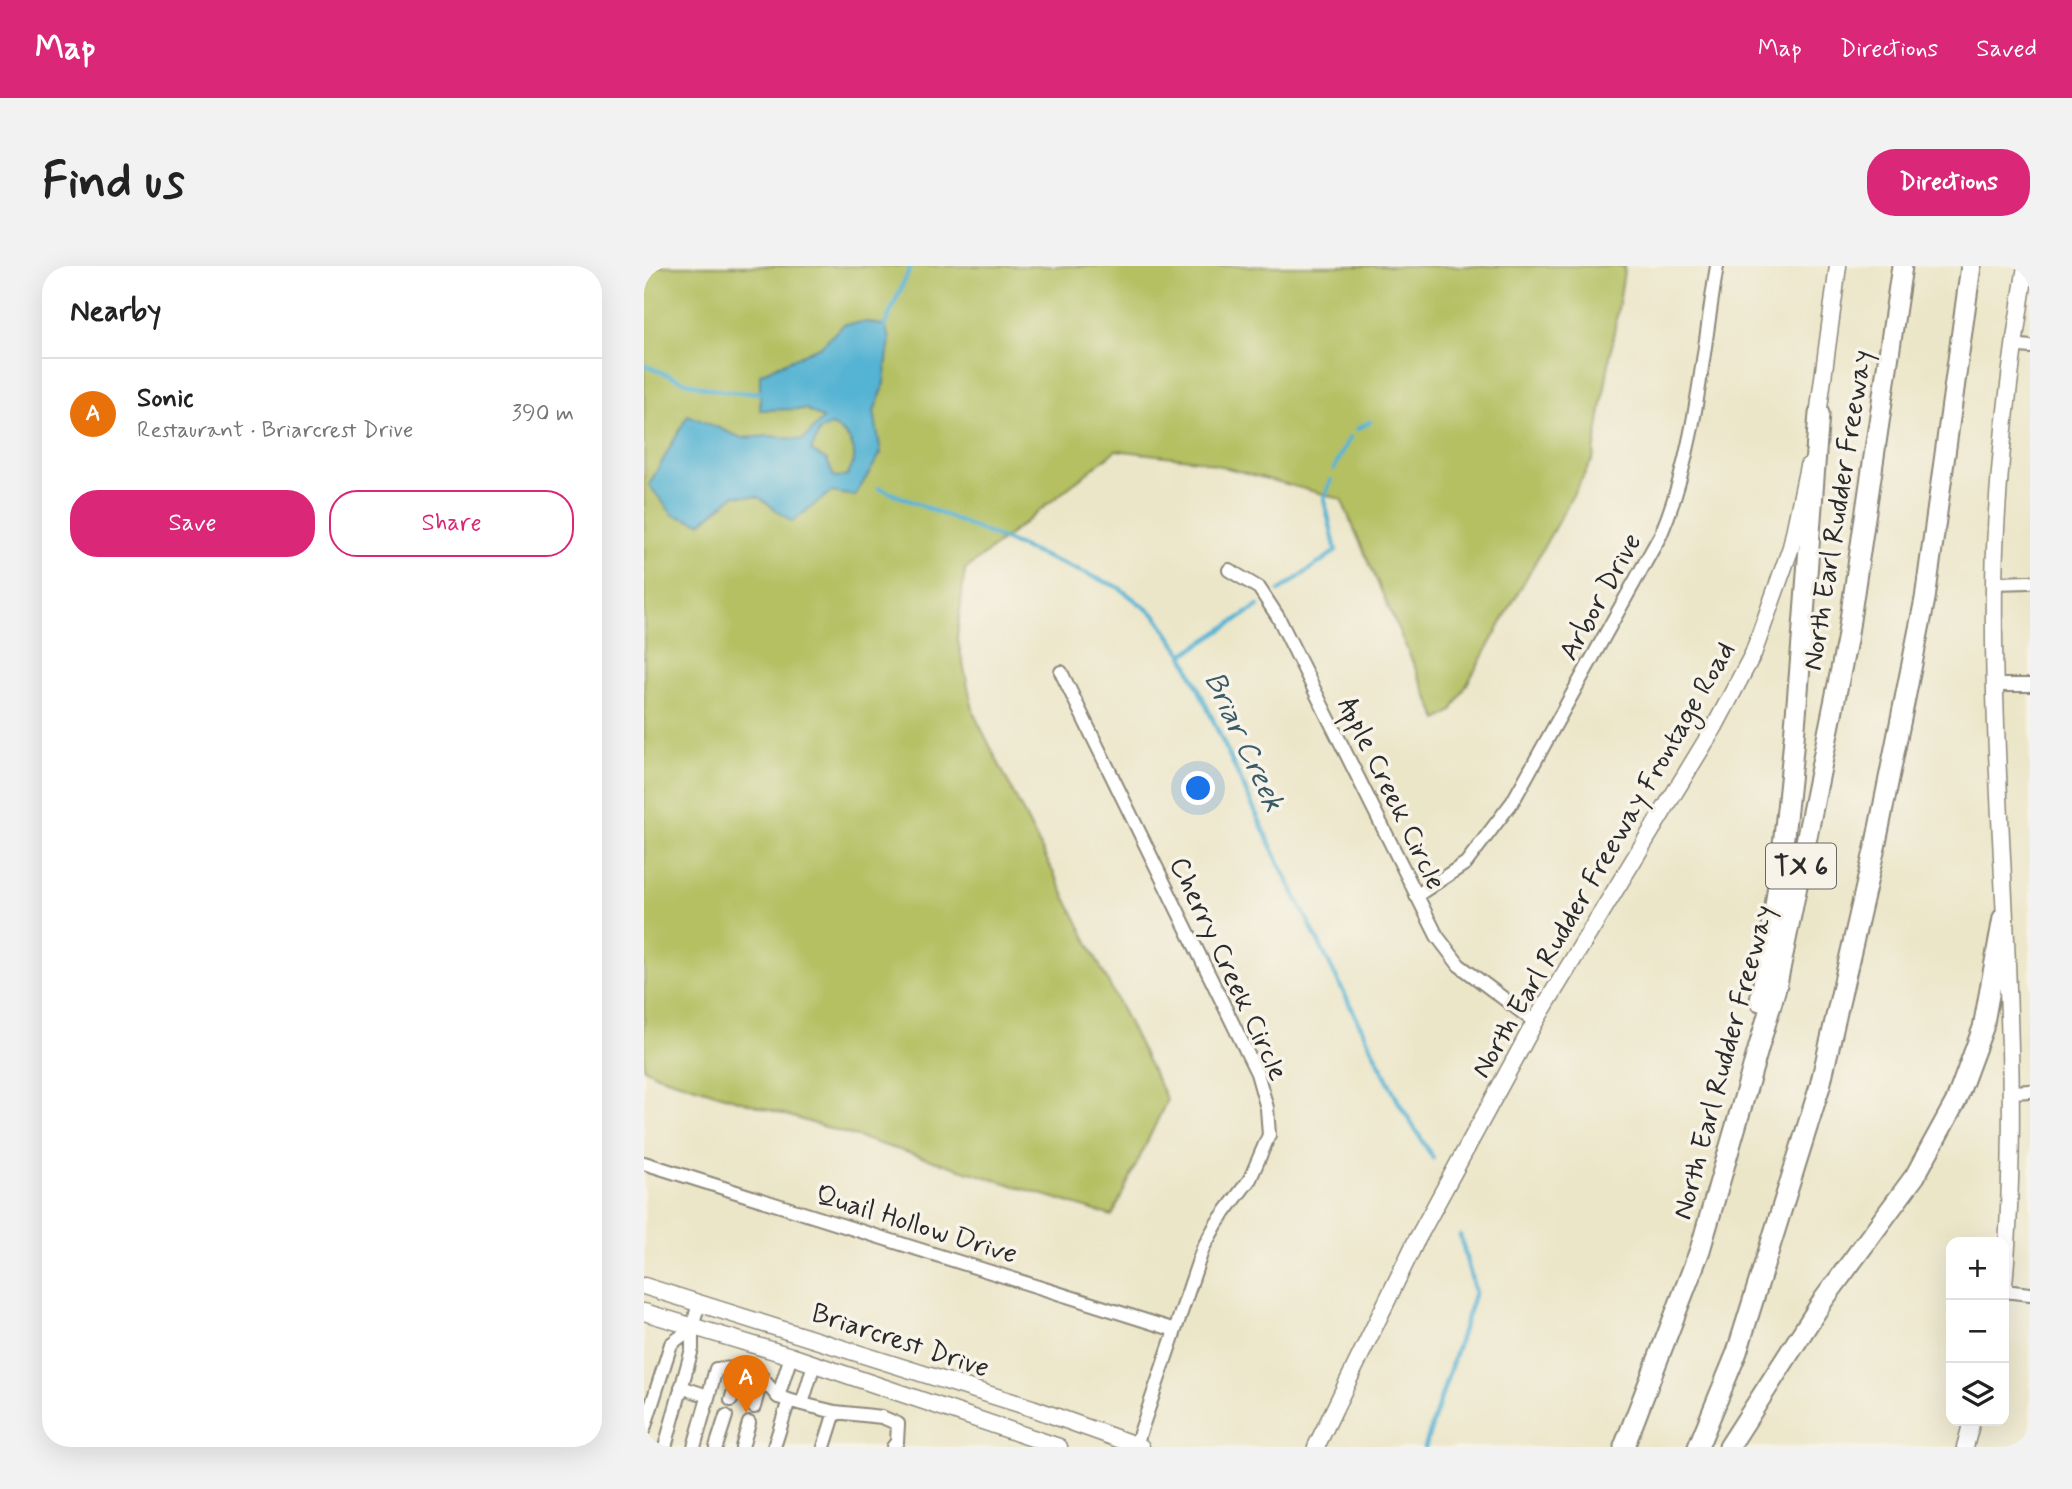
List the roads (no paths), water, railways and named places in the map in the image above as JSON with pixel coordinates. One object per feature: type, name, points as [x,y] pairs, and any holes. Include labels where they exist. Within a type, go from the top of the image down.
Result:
[{"type":"highway","name":"North Earl Rudder Freeway","points":[[1624,1447],[1700,1250],[1777,984],[1847,640],[1902,266]]},
{"type":"highway","name":"TX 6","points":[[1698,1447],[1737,1352],[1820,1086],[1876,843],[1925,599],[1971,266]]},
{"type":"highway","points":[[1741,1109],[1778,898],[1789,797],[1819,414]]},
{"type":"highway","points":[[1730,1447],[1824,1299],[1915,1175],[1956,1101],[1983,1028],[2003,918]]},
{"type":"main road","name":"North Earl Rudder Freeway Frontage Road","points":[[1317,1447],[1415,1243],[1535,1022],[1715,726],[1753,654],[1791,547],[1819,414],[1838,266]]},
{"type":"main road","points":[[2006,1237],[2012,1092],[2003,918],[1994,583],[1997,489],[2004,405],[2022,346],[2026,266]]},
{"type":"main road","name":"Briarcrest Drive","points":[[644,1286],[1032,1408],[1139,1446]]},
{"type":"main road","name":"Briarcrest Drive","points":[[644,1312],[956,1409],[1059,1447]]},
{"type":"main road","points":[[1965,1447],[1971,1426]]},
{"type":"street","name":"Arbor Drive","points":[[1416,897],[1466,863],[1513,801],[1661,534],[1676,498],[1684,463],[1717,266]]},
{"type":"street","name":"Apple Creek Circle","points":[[1229,570],[1259,588],[1279,617],[1437,936],[1460,965],[1535,1022]]},
{"type":"street","points":[[1994,583],[2030,582]]},
{"type":"street","name":"Cherry Creek Circle","points":[[1061,671],[1258,1073],[1267,1108],[1269,1135],[1261,1158],[1203,1248],[1139,1446]]},
{"type":"street","points":[[1996,685],[2030,685]]},
{"type":"street","points":[[2012,1092],[2030,1091]]},
{"type":"street","name":"Quail Hollow Drive","points":[[644,1163],[1175,1330]]},
{"type":"street","points":[[2009,1292],[2030,1294]]},
{"type":"street","points":[[665,1447],[692,1349],[692,1328],[699,1303]]},
{"type":"street","points":[[644,1429],[671,1344],[692,1328]]},
{"type":"street","points":[[774,1447],[792,1356]]},
{"type":"street","points":[[802,1404],[814,1364]]},
{"type":"street","points":[[731,1400],[741,1367]]},
{"type":"street","points":[[694,1447],[716,1369],[741,1367],[762,1377],[784,1398],[835,1412],[882,1417],[898,1424],[897,1442],[893,1447]]},
{"type":"street","points":[[754,1407],[762,1377]]},
{"type":"street","points":[[681,1387],[708,1396]]},
{"type":"street","points":[[824,1447],[835,1412]]},
{"type":"street","points":[[716,1447],[726,1416]]},
{"type":"street","points":[[742,1447],[749,1423]]},
{"type":"water","points":[[868,322],[885,326],[890,339],[883,389],[874,411],[881,453],[855,496],[831,492],[792,522],[759,497],[735,495],[701,523],[673,515],[649,485],[688,415],[742,438],[770,436],[803,440],[823,419],[806,409],[760,410],[760,374],[821,346],[844,324]],"holes":[[[831,425],[839,429],[853,447],[854,461],[846,476],[834,477],[827,460],[811,451],[820,430]]]},
{"type":"waterway","points":[[883,329],[911,266]]},
{"type":"waterway","name":"Briar Creek","points":[[644,365],[702,387],[731,392],[764,392]]},
{"type":"waterway","points":[[1357,429],[1370,422]]},
{"type":"waterway","points":[[1334,469],[1350,437]]},
{"type":"waterway","points":[[1279,591],[1336,551],[1324,499],[1331,480]]},
{"type":"waterway","name":"Briar Creek","points":[[879,488],[1118,587],[1156,616],[1183,655],[1277,859],[1399,1103],[1433,1158]]},
{"type":"waterway","points":[[1183,655],[1258,606]]},
{"type":"waterway","name":"Briar Creek","points":[[1425,1447],[1475,1292],[1460,1235]]},
{"type":"place","name":"Sonic","points":[[746,1413]]}]
